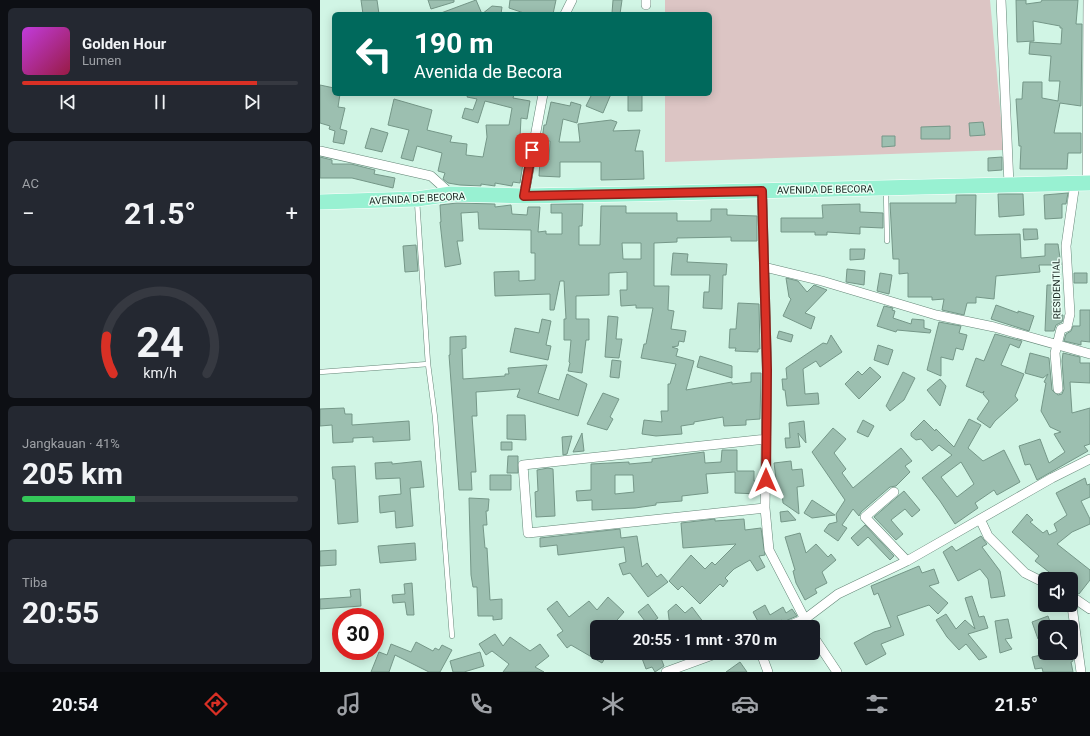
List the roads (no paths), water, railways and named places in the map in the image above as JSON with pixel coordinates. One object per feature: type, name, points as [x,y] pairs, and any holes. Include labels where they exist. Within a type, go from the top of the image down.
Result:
[{"type":"main road","name":"AVENIDA DE BECORA","points":[[320,202],[417,199],[451,194],[524,196],[1084,183]]},
{"type":"street","points":[[566,12],[572,0]]},
{"type":"street","points":[[1001,0],[1009,185]]},
{"type":"street","name":"RESIDENTIAL","points":[[1058,389],[1055,353],[1061,329],[1067,327],[1070,314],[1066,246],[1084,183],[1088,0]]},
{"type":"street","points":[[524,196],[543,96]]},
{"type":"street","points":[[320,151],[431,176],[451,194]]},
{"type":"street","points":[[762,191],[767,370],[765,508],[769,550],[805,620]]},
{"type":"street","points":[[764,267],[822,281],[936,315],[994,327],[1090,354]]},
{"type":"street","points":[[765,508],[528,533],[523,465],[766,439]]},
{"type":"street","points":[[810,620],[838,594],[907,562],[1090,459]]},
{"type":"street","points":[[894,492],[865,517],[907,562]]},
{"type":"street","points":[[980,520],[988,536],[993,542],[1026,573],[1038,579]]},
{"type":"street","points":[[1078,601],[1090,609]]},
{"type":"street","points":[[1073,612],[1081,672]]},
{"type":"street","points":[[820,646],[838,672]]},
{"type":"street","points":[[666,672],[699,660]]},
{"type":"street","points":[[764,660],[768,672]]},
{"type":"lane","points":[[886,188],[887,240]]},
{"type":"lane","points":[[417,199],[428,364],[435,417],[452,636]]},
{"type":"lane","points":[[320,372],[428,364]]}]
